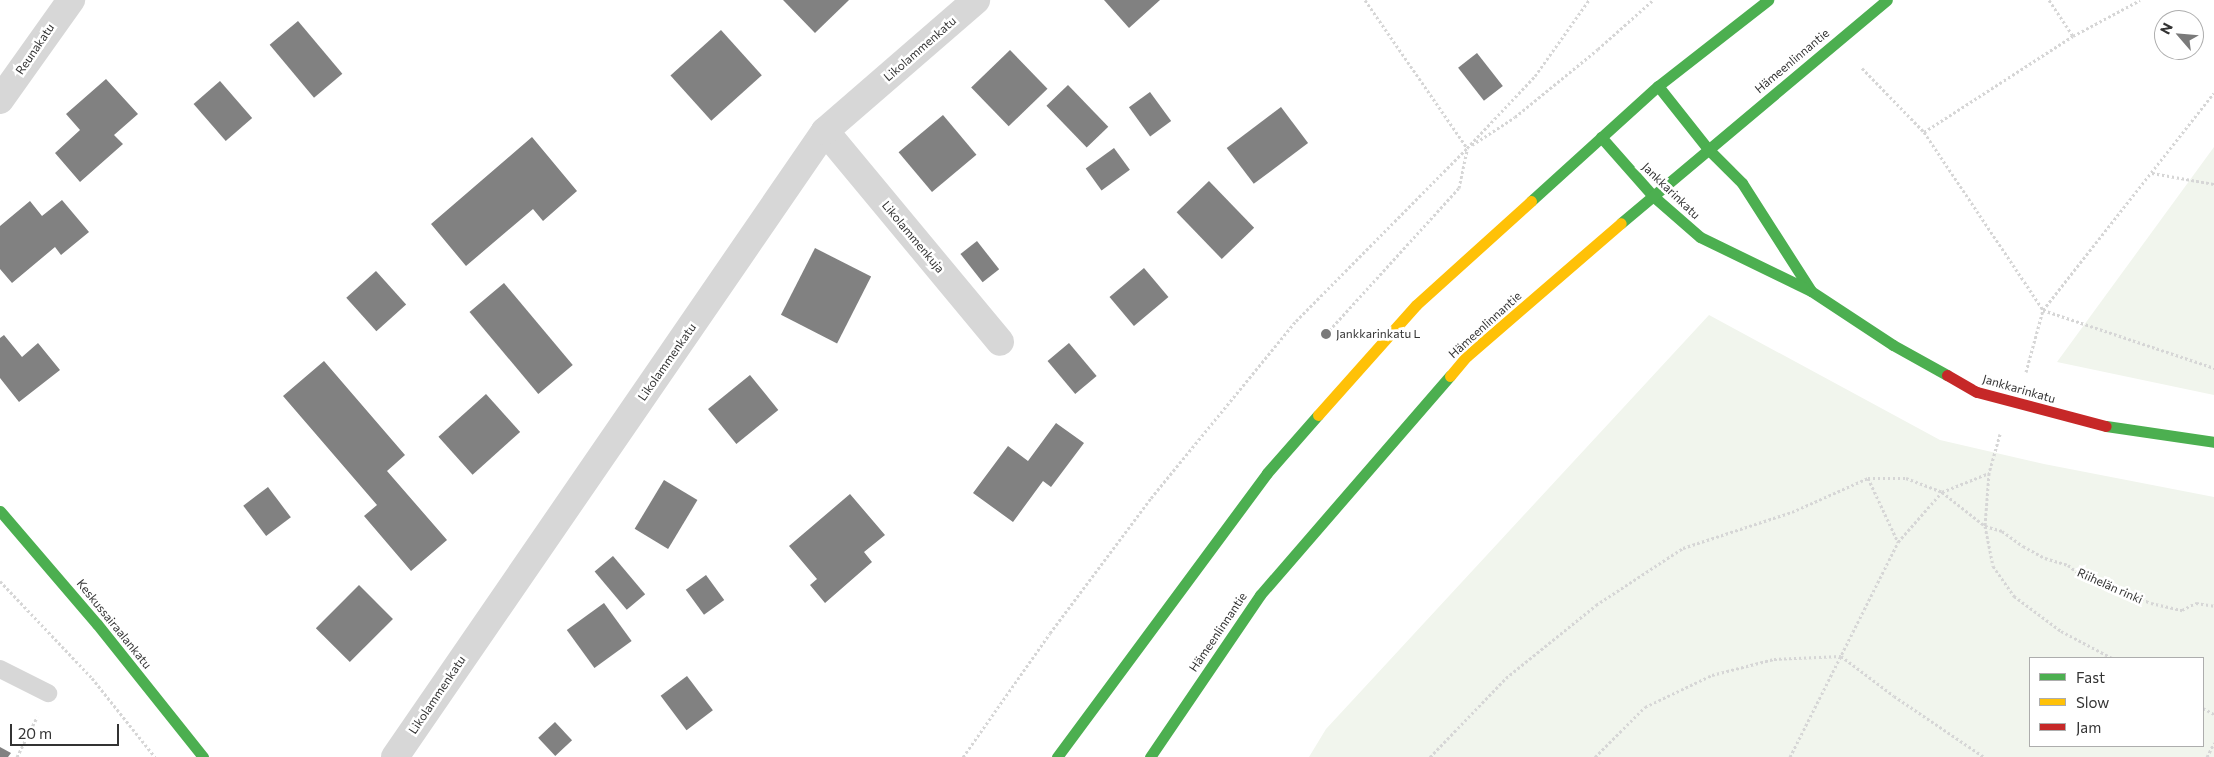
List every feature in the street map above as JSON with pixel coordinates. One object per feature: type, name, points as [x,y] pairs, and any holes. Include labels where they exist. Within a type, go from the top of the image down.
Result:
[{"type":"main road","points":[[1057,757],[1267,473],[1416,305],[1658,86],[1768,0]]},
{"type":"main road","name":"Hämeenlinnantie","points":[[1150,757],[1260,595],[1467,356],[1708,148],[1887,0]]},
{"type":"main road","name":"Jankkarinkatu","points":[[1658,86],[1708,148],[1742,183],[1811,292]]},
{"type":"main road","name":"Jankkarinkatu","points":[[1601,137],[1653,196],[1700,238],[1811,292],[1892,345],[1977,392],[2092,424],[2214,442]]},
{"type":"main road","name":"Keskussairaalankatu","points":[[0,511],[97,624],[204,757]]},
{"type":"street","name":"Reunakatu","points":[[0,100],[71,0]]},
{"type":"street","name":"Likolammenkatu","points":[[395,757],[825,131],[976,0]]},
{"type":"street","name":"Likolammenkuja","points":[[825,131],[1000,342]]},
{"type":"lane","points":[[0,669],[48,693]]},
{"type":"path","points":[[1365,0],[1468,148]]},
{"type":"path","points":[[964,757],[1050,634],[1151,498],[1296,321],[1468,148],[1534,76],[1589,0]]},
{"type":"path","points":[[1326,334],[1459,188],[1468,148],[1515,117],[1598,49],[1653,0]]},
{"type":"path","points":[[2049,0],[2073,36]]},
{"type":"path","points":[[1924,132],[2073,36],[2140,0]]},
{"type":"path","points":[[1862,68],[1924,132],[2043,310],[2214,368]]},
{"type":"path","points":[[2025,375],[2043,310],[2214,93]]},
{"type":"path","points":[[2152,173],[2214,184]]},
{"type":"path","points":[[2000,434],[1989,473],[1985,526],[1993,566],[2014,596],[2061,631],[2110,657]]},
{"type":"path","points":[[1790,757],[1898,542],[1942,492],[1989,473]]},
{"type":"path","points":[[1430,757],[1506,678],[1596,605],[1683,548],[1792,512],[1868,478],[1898,542]]},
{"type":"path","name":"Riihelän rinki","points":[[1868,478],[1906,478],[1942,492],[1985,526],[2002,531],[2030,550],[2068,565],[2081,575],[2151,603],[2182,610],[2196,603],[2214,606]]},
{"type":"path","points":[[0,581],[92,678],[154,757]]},
{"type":"path","points":[[1596,757],[1645,707],[1712,675],[1774,659],[1841,656],[1894,696],[1984,757]]},
{"type":"path","points":[[17,757],[48,693]]},
{"type":"path","points":[[2207,757],[2214,743]]},
{"type":"shaded area","points":[[2214,147],[2214,395],[2057,362]]},
{"type":"shaded area","points":[[1709,315],[1940,440],[2044,464],[2214,497],[2214,757],[1309,757],[1326,729]]},
{"type":"building","points":[[783,0],[849,0],[815,33]]},
{"type":"building","points":[[1104,0],[1160,0],[1129,28]]},
{"type":"building","points":[[298,21],[342,74],[314,98],[270,45]]},
{"type":"building","points":[[721,30],[762,75],[711,121],[670,76]]},
{"type":"building","points":[[1010,50],[1048,89],[1009,126],[971,88]]},
{"type":"building","points":[[1477,53],[1503,86],[1484,101],[1458,68]]},
{"type":"building","points":[[106,79],[138,114],[114,135],[123,144],[80,182],[55,153],[80,130],[66,114]]},
{"type":"building","points":[[220,81],[252,118],[226,141],[194,104]]},
{"type":"building","points":[[1068,85],[1108,127],[1087,148],[1046,106]]},
{"type":"building","points":[[1150,92],[1171,121],[1150,136],[1129,107]]},
{"type":"building","points":[[1281,107],[1308,143],[1254,184],[1227,148]]},
{"type":"building","points":[[943,115],[976,155],[932,192],[899,152]]},
{"type":"building","points":[[532,137],[577,191],[543,221],[533,209],[466,266],[431,224]]},
{"type":"building","points":[[1114,148],[1130,170],[1102,190],[1086,169]]},
{"type":"building","points":[[1209,181],[1254,228],[1222,259],[1177,212]]},
{"type":"building","points":[[62,200],[89,232],[61,255],[55,247],[12,283],[0,269],[0,226],[30,201],[42,216]]},
{"type":"building","points":[[977,241],[999,269],[983,282],[960,254]]},
{"type":"building","points":[[815,248],[871,277],[837,343],[781,315]]},
{"type":"building","points":[[1144,268],[1168,297],[1134,326],[1110,297]]},
{"type":"building","points":[[376,271],[406,304],[376,331],[346,298]]},
{"type":"building","points":[[504,283],[573,365],[538,394],[470,312]]},
{"type":"building","points":[[4,335],[22,357],[38,343],[60,370],[19,402],[0,378],[0,338]]},
{"type":"building","points":[[1069,343],[1097,376],[1075,394],[1048,361]]},
{"type":"building","points":[[324,361],[405,455],[387,471],[447,540],[411,571],[364,516],[377,505],[283,396]]},
{"type":"building","points":[[750,375],[778,410],[736,444],[708,409]]},
{"type":"building","points":[[486,394],[520,432],[473,475],[438,437]]},
{"type":"building","points":[[1056,423],[1084,443],[1051,487],[1043,481],[1013,522],[973,493],[1008,446],[1028,461]]},
{"type":"building","points":[[664,480],[697,500],[668,549],[635,529]]},
{"type":"building","points":[[268,487],[291,517],[266,536],[243,506]]},
{"type":"building","points":[[850,494],[885,535],[864,552],[872,562],[825,603],[810,585],[817,579],[789,546]]},
{"type":"building","points":[[613,556],[645,594],[627,610],[595,571]]},
{"type":"building","points":[[706,575],[724,600],[704,615],[686,590]]},
{"type":"building","points":[[359,585],[393,619],[350,662],[316,628]]},
{"type":"building","points":[[604,603],[632,641],[594,668],[567,630]]},
{"type":"building","points":[[687,676],[713,710],[687,730],[661,696]]},
{"type":"building","points":[[555,722],[572,740],[555,756],[538,738]]},
{"type":"building","points":[[0,747],[11,753],[8,757],[0,757]]},
{"type":"traffic: fast","points":[[1531,201],[1658,86],[1768,0]]},
{"type":"traffic: fast","points":[[1621,223],[1887,0]]},
{"type":"traffic: fast","points":[[1658,86],[1708,149],[1742,183],[1811,291]]},
{"type":"traffic: fast","points":[[1601,137],[1653,196],[1700,237],[1811,291],[1893,345],[1947,375]]},
{"type":"traffic: fast","points":[[1150,757],[1260,595],[1450,376]]},
{"type":"traffic: fast","points":[[1057,757],[1267,473],[1318,415]]},
{"type":"traffic: fast","points":[[2106,426],[2214,442]]},
{"type":"traffic: fast","points":[[0,511],[97,624],[203,757]]},
{"type":"traffic: slow","points":[[1318,415],[1416,305],[1531,201]]},
{"type":"traffic: slow","points":[[1450,376],[1467,356],[1621,223]]},
{"type":"traffic: jam","points":[[1947,375],[1977,392],[2106,426]]},
{"type":"place","name":"Jankkarinkatu L","points":[[1326,334]]}]
